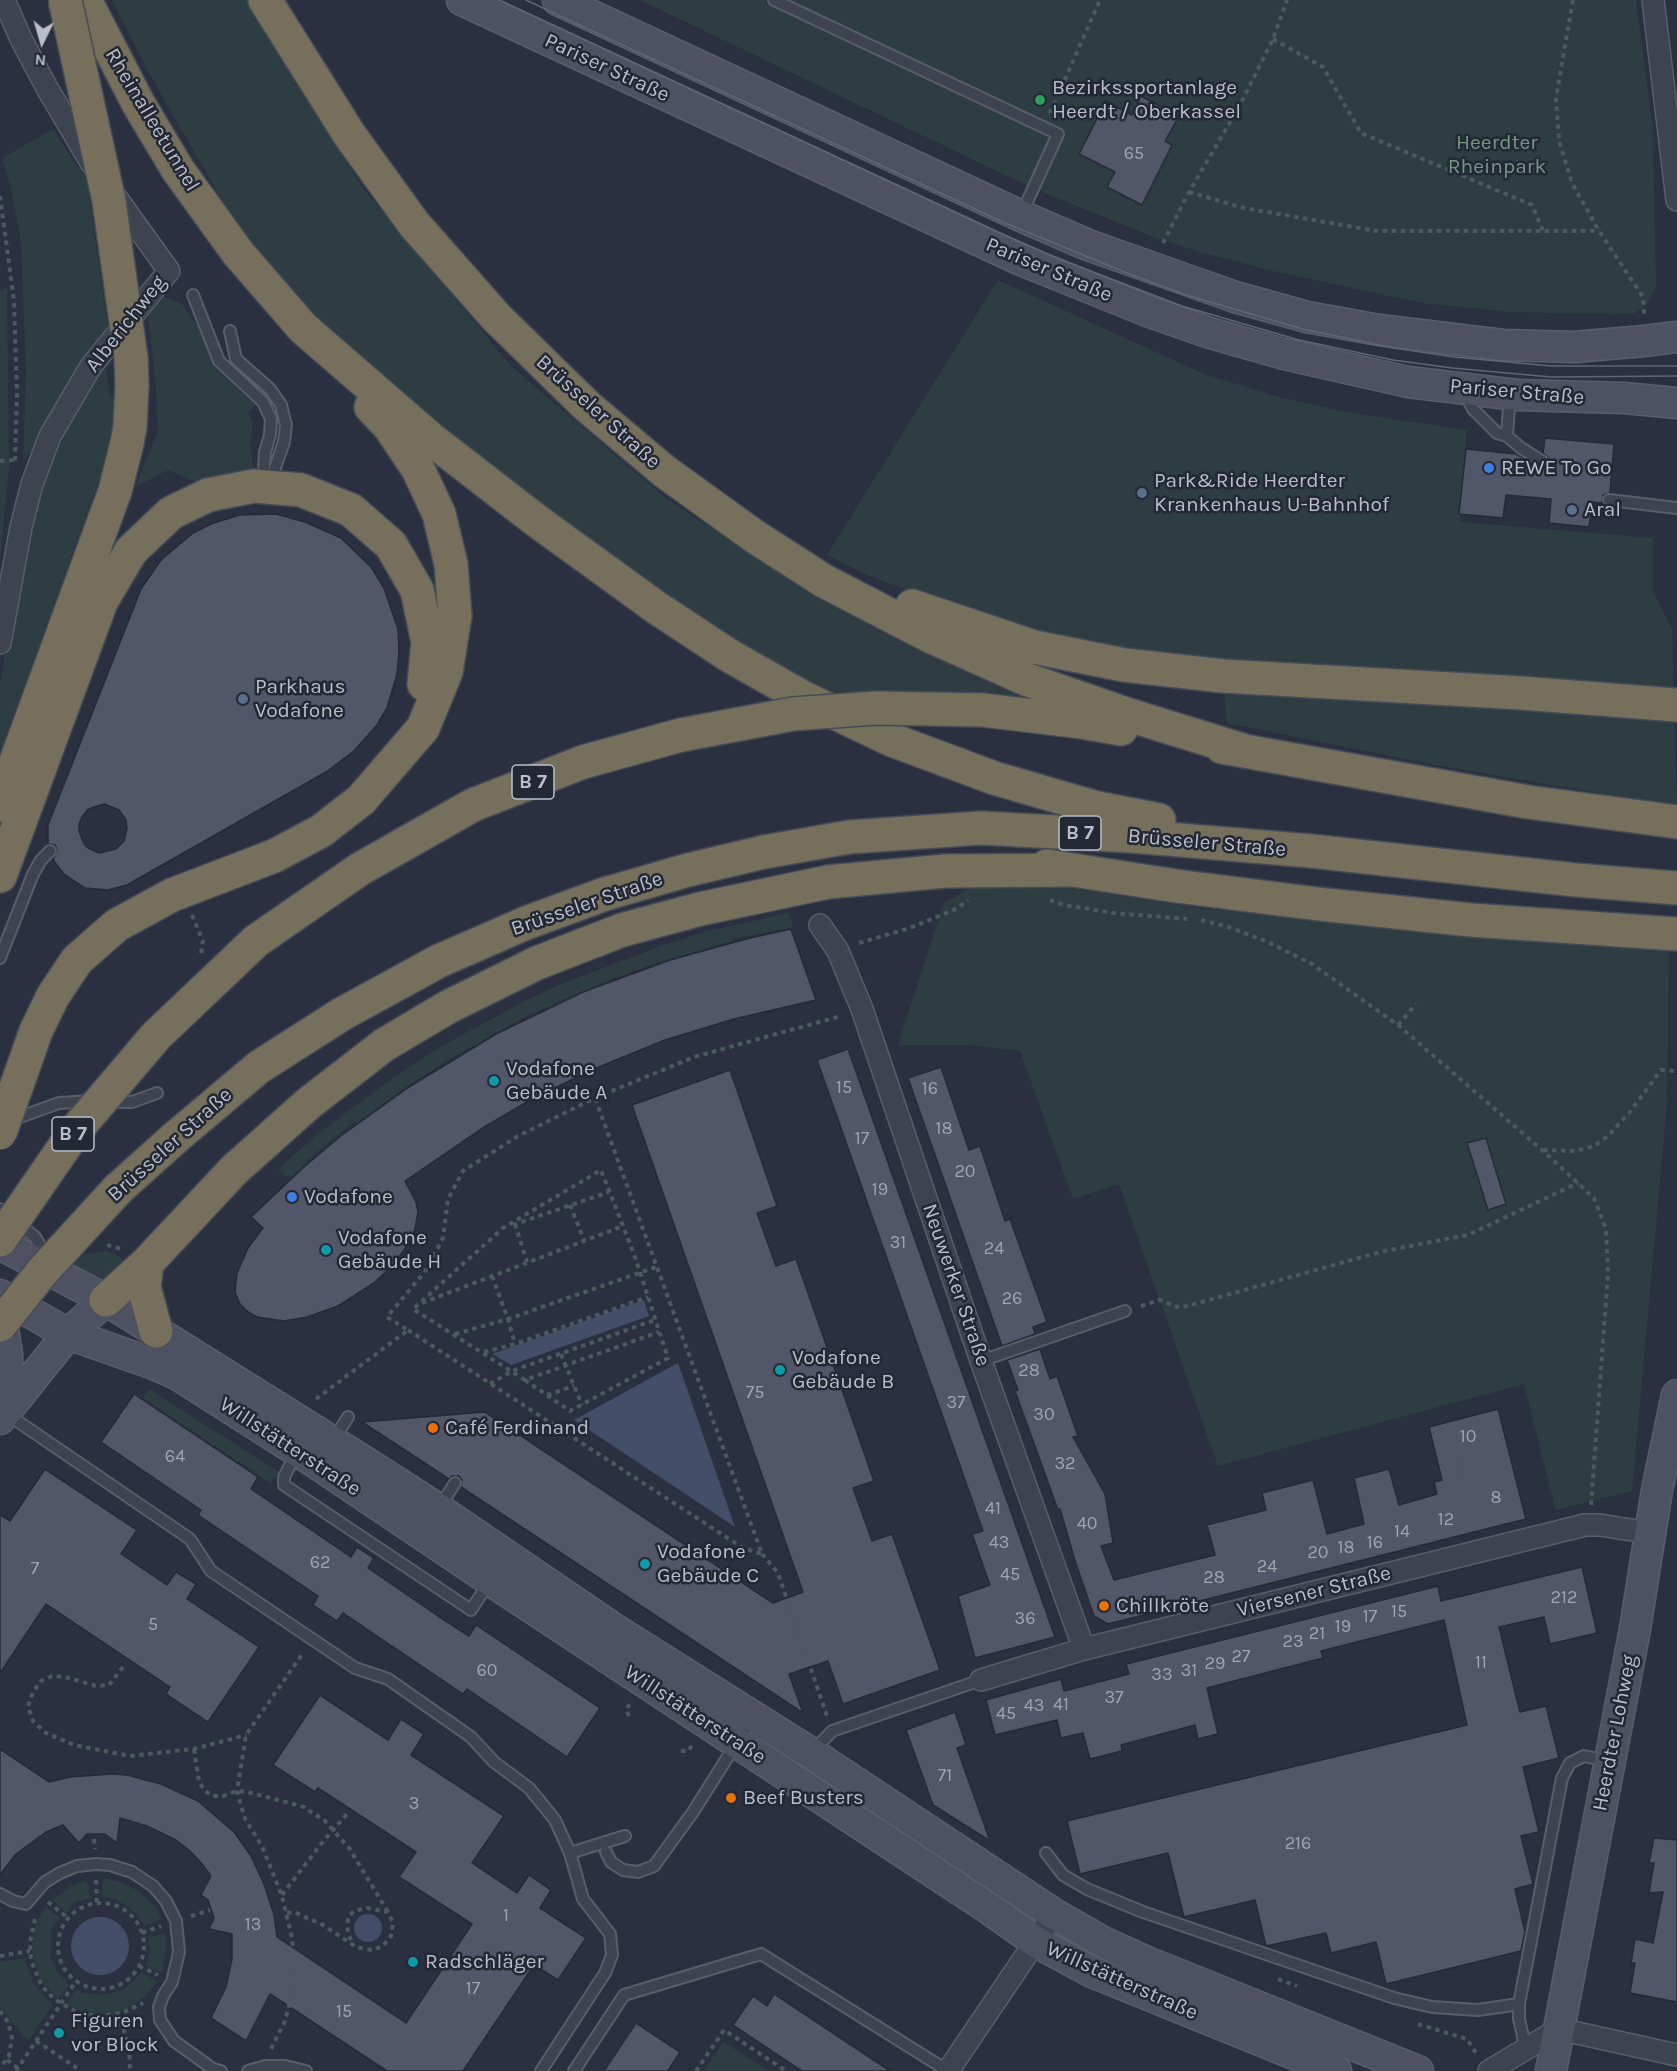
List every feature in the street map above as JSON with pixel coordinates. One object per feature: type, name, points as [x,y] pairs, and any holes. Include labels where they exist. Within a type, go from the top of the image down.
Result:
[{"type":"highway","points":[[0,805],[115,491],[130,427],[131,358],[109,201],[65,0]]},
{"type":"highway","name":"Rheinalleetunnel","points":[[85,0],[138,103],[178,170],[225,237]]},
{"type":"highway","name":"Brüsseler Straße","points":[[265,0],[349,134],[414,224],[496,317],[587,406],[655,464],[754,536],[824,581],[932,637],[1028,680],[1129,715],[1242,750]]},
{"type":"highway","name":"Brüsseler Straße","points":[[225,237],[303,328],[431,439],[537,521],[657,609],[730,656],[804,698],[892,740],[994,778],[1097,808],[1311,851]]},
{"type":"highway","points":[[0,1133],[36,1031],[53,996],[77,960],[117,925],[172,895],[274,856],[321,831],[361,800],[423,728],[446,672],[455,616],[451,564],[439,514],[418,469],[390,427],[303,328]]},
{"type":"highway","points":[[0,876],[101,602],[131,551],[171,513],[208,495],[254,486],[301,490],[351,510],[391,544],[417,590],[429,642],[424,684],[393,764]]},
{"type":"highway","points":[[754,536],[929,613],[1034,647],[1124,665],[1223,675],[1677,705]]},
{"type":"highway","name":"Brüsseler Straße","points":[[0,1242],[76,1130],[156,1036],[256,941],[360,868],[473,805],[583,762],[681,735],[793,714],[875,708],[983,710],[1082,722],[1528,802],[1677,822]]},
{"type":"highway","name":"Brüsseler Straße","points":[[0,1325],[42,1272],[118,1189],[259,1067],[342,1014],[439,961],[526,923],[605,894],[688,870],[764,852],[849,837],[981,828],[1132,836],[1311,851],[1576,880],[1677,888]]},
{"type":"highway","points":[[849,837],[970,852],[1069,870],[1212,890],[1471,920],[1677,934]]},
{"type":"highway","points":[[106,1300],[147,1263],[234,1170],[309,1103],[384,1045],[448,1007],[537,963],[633,927],[699,909],[828,882],[945,871],[1069,870]]},
{"type":"highway","points":[[147,1263],[144,1287],[156,1331]]},
{"type":"street","name":"Alberichweg","points":[[0,643],[21,527],[32,484],[50,435],[91,366],[169,271],[90,161],[47,88],[21,39],[4,0]]},
{"type":"street","name":"Pariser Straße","points":[[462,0],[1021,260],[1150,312],[1210,333],[1284,354],[1388,378],[1517,395],[1677,403]]},
{"type":"street","points":[[1653,0],[1674,149],[1677,200]]},
{"type":"street","name":"Pariser Straße","points":[[575,4],[1021,216],[1088,245],[1234,297],[1307,317],[1430,337],[1503,345],[1574,346],[1677,337]]},
{"type":"street","name":"Neuwerker Straße","points":[[819,925],[838,951],[862,1009],[981,1361],[1084,1649]]},
{"type":"street","name":"Willstätterstraße","points":[[0,1242],[106,1300],[295,1419],[319,1452]]},
{"type":"street","points":[[55,1272],[67,1294],[70,1317],[69,1334]]},
{"type":"street","name":"Willstätterstraße","points":[[0,1294],[69,1334],[177,1374],[319,1452],[430,1522],[614,1629],[811,1753],[1054,1914],[1105,1943],[1418,2071]]},
{"type":"street","points":[[2,1415],[69,1334],[106,1300]]},
{"type":"street","points":[[0,1310],[7,1354],[7,1391],[2,1415]]},
{"type":"street","name":"Willstätterstraße","points":[[69,1334],[111,1327],[156,1331]]},
{"type":"street","name":"Heerdter Lohweg","points":[[1551,2071],[1677,1395]]},
{"type":"street","name":"Willstätterstraße","points":[[430,1522],[490,1580],[988,1908],[1036,1942],[1092,1972],[1336,2071]]},
{"type":"street","name":"Viersener Straße","points":[[981,1680],[1084,1649],[1590,1525],[1650,1533]]},
{"type":"street","points":[[948,2071],[1054,1914]]},
{"type":"street","points":[[1489,2071],[1558,2029],[1677,2055]]},
{"type":"lane","points":[[774,0],[1058,134],[1021,216]]},
{"type":"lane","points":[[193,295],[219,361],[263,402],[271,419],[270,435],[265,452],[269,468],[284,442],[286,425],[281,405],[270,389],[236,359],[230,331]]},
{"type":"lane","points":[[1463,389],[1473,409],[1497,432],[1507,436],[1543,462]]},
{"type":"lane","points":[[1507,436],[1509,408],[1517,395]]},
{"type":"lane","points":[[1609,500],[1677,508]]},
{"type":"lane","points":[[0,958],[33,874],[41,860],[50,851]]},
{"type":"lane","points":[[0,1123],[59,1103],[132,1102],[157,1093]]},
{"type":"lane","points":[[0,1209],[35,1237],[55,1272]]},
{"type":"lane","points":[[981,1361],[1125,1311]]},
{"type":"lane","points":[[2,1415],[190,1539],[211,1571],[355,1668],[388,1679],[471,1737],[494,1761],[529,1788],[555,1820],[570,1853],[583,1899],[610,1934],[612,1955],[605,1973],[541,2071]]},
{"type":"lane","points":[[348,1417],[319,1452],[284,1477],[284,1485],[471,1610],[490,1580]]},
{"type":"lane","points":[[430,1522],[455,1483]]},
{"type":"lane","points":[[811,1753],[832,1731],[981,1680]]},
{"type":"lane","points":[[606,1852],[611,1862],[623,1870],[638,1872],[654,1866],[693,1812],[753,1717]]},
{"type":"lane","points":[[1526,2050],[1519,2019],[1519,2004],[1562,1778],[1570,1763],[1584,1756],[1610,1762]]},
{"type":"lane","points":[[570,1853],[625,1836]]},
{"type":"lane","points":[[1046,1853],[1063,1875],[1087,1889],[1143,1912],[1394,1998],[1432,2007],[1478,2010],[1519,2004]]},
{"type":"lane","points":[[0,1894],[13,1901],[26,1904],[45,1882],[60,1873],[77,1866],[96,1864],[110,1865],[132,1872],[153,1886],[166,1901],[177,1927],[180,1952],[172,1982],[159,2007],[160,2020],[167,2033],[186,2052],[213,2069],[221,2071]]},
{"type":"lane","points":[[574,2071],[624,1995],[761,1954],[948,2071]]},
{"type":"lane","points":[[248,2071],[285,2066],[306,2071]]},
{"type":"path","points":[[1043,127],[1100,0]]},
{"type":"path","points":[[1151,268],[1189,192],[1239,107],[1273,39],[1287,0]]},
{"type":"path","points":[[1573,0],[1556,98],[1559,140],[1572,183],[1599,231],[1643,297],[1644,321]]},
{"type":"path","points":[[1273,39],[1323,67],[1361,132],[1532,205],[1543,231]]},
{"type":"path","points":[[1189,192],[1244,208],[1377,231],[1599,231]]},
{"type":"path","points":[[0,196],[14,301],[17,394],[14,472]]},
{"type":"path","points":[[0,460],[15,460]]},
{"type":"path","points":[[1044,898],[1064,905],[1114,913],[1188,919]]},
{"type":"path","points":[[838,951],[910,928],[958,908]]},
{"type":"path","points":[[1198,920],[1228,927],[1266,941],[1312,964],[1398,1025],[1594,1198],[1606,1229],[1608,1274],[1590,1525]]},
{"type":"path","points":[[1398,1025],[1416,1004]]},
{"type":"path","points":[[762,1554],[743,1548],[387,1317],[427,1269],[438,1248],[443,1238],[448,1199],[463,1171],[518,1136],[595,1098],[694,1058],[862,1009]]},
{"type":"path","points":[[1542,1150],[1575,1151],[1594,1146],[1608,1136],[1629,1113],[1660,1070],[1677,1071]]},
{"type":"path","points":[[595,1098],[762,1554],[778,1573],[832,1731]]},
{"type":"path","points":[[601,1170],[622,1226],[668,1358],[570,1412],[483,1352],[412,1309],[503,1228],[601,1170]]},
{"type":"path","points":[[1125,1311],[1160,1300],[1180,1308],[1384,1251],[1468,1235],[1578,1183]]},
{"type":"path","points":[[503,1228],[609,1192]]},
{"type":"path","points":[[570,1205],[584,1240]]},
{"type":"path","points":[[515,1224],[527,1262]]},
{"type":"path","points":[[417,1305],[622,1226]]},
{"type":"path","points":[[454,1334],[508,1320],[656,1267]]},
{"type":"path","points":[[492,1276],[514,1344]]},
{"type":"path","points":[[483,1352],[514,1344],[648,1297]]},
{"type":"path","points":[[490,1384],[512,1371],[655,1320]]},
{"type":"path","points":[[295,1419],[319,1397],[408,1330]]},
{"type":"path","points":[[525,1380],[659,1332]]},
{"type":"path","points":[[561,1354],[582,1405]]},
{"type":"path","points":[[546,1395],[574,1385]]},
{"type":"path","points":[[1458,1458],[1467,1494]]},
{"type":"path","points":[[265,2067],[272,2044],[285,2021],[296,1978],[287,1913],[282,1896],[262,1846],[245,1819],[237,1791],[246,1734],[312,1640]]},
{"type":"path","points":[[123,1667],[109,1685],[96,1686],[65,1677],[52,1676],[41,1681],[33,1692],[28,1706],[33,1721],[46,1733],[74,1745],[130,1756],[194,1749],[246,1734]]},
{"type":"path","points":[[194,1749],[199,1782],[205,1791],[213,1796],[223,1796],[237,1791],[248,1792],[304,1807],[335,1830],[349,1848],[392,1917],[393,1929],[391,1936],[383,1946],[364,1950],[314,1921],[294,1912],[287,1913]]},
{"type":"path","points":[[282,1896],[347,1814]]},
{"type":"path","points":[[41,1906],[46,1900],[68,1918]]},
{"type":"path","points":[[98,1904],[113,1905],[132,1916],[138,1925],[143,1941],[139,1966],[119,1985],[103,1989],[86,1986],[76,1981],[65,1970],[58,1953],[60,1934],[68,1918],[87,1905],[98,1904]]},
{"type":"path","points":[[353,1945],[348,1933],[348,1924],[354,1911],[367,1908],[388,1912]]},
{"type":"path","points":[[37,1914],[30,1933],[30,1951],[37,1977],[48,1993],[61,2004],[78,2013],[110,2016],[134,2009],[147,1999],[163,1996]]},
{"type":"path","points":[[0,1956],[30,1951]]},
{"type":"path","points":[[7,2060],[17,2069],[76,1981]]},
{"type":"path","points":[[0,2011],[11,2030],[12,2048],[7,2060],[0,2068]]},
{"type":"path","points":[[110,2016],[123,2027],[129,2049],[130,2071]]},
{"type":"path","points":[[696,2071],[724,2030],[786,2071]]},
{"type":"path","points":[[36,2041],[77,2068]]},
{"type":"green space","points":[[112,0],[249,0],[362,187],[512,367],[663,496],[813,596],[956,668],[1032,702],[888,691],[816,692],[595,549],[423,417],[295,299],[224,204],[149,73]]},
{"type":"green space","name":"Heerdter Rheinpark","points":[[640,0],[1636,0],[1653,129],[1656,287],[1646,306],[1633,314],[1510,312],[1422,303],[1273,271],[1200,252],[1151,236],[1028,186]]},
{"type":"green space","points":[[53,129],[87,181],[108,331],[39,444],[23,460],[26,370],[21,242],[11,189],[2,158]]},
{"type":"green space","points":[[998,280],[1204,374],[1275,396],[1352,413],[1467,430],[1460,522],[1653,538],[1653,592],[1672,629],[1677,806],[1436,765],[1227,723],[1221,662],[1085,648],[978,617],[867,575],[827,555]]},
{"type":"green space","points":[[7,288],[9,469],[0,560],[0,291]]},
{"type":"green space","points":[[163,296],[182,304],[201,331],[215,368],[255,405],[248,413],[253,423],[250,443],[253,470],[196,482],[168,470],[135,487],[158,432],[147,306]]},
{"type":"green space","points":[[111,346],[112,364],[106,369],[110,397],[118,398],[102,471],[0,753],[0,684],[26,529],[51,449]]},
{"type":"green space","points":[[991,876],[1205,909],[1669,949],[1667,1104],[1632,1491],[1556,1510],[1524,1384],[1218,1466],[1119,1184],[1073,1199],[1020,1051],[972,1045],[898,1045],[944,903]]},
{"type":"green space","points":[[789,913],[793,927],[732,939],[732,941],[657,963],[612,979],[525,1017],[448,1060],[400,1091],[357,1123],[355,1121],[306,1161],[308,1163],[292,1177],[290,1175],[287,1177],[278,1169],[323,1130],[393,1078],[442,1046],[528,999],[658,947],[708,931]]},
{"type":"green space","points":[[105,1251],[115,1254],[130,1265],[107,1285],[67,1268],[84,1254]]},
{"type":"green space","points":[[149,1389],[279,1472],[270,1483],[143,1398]]},
{"type":"green space","points":[[777,1747],[989,1886],[984,1894],[774,1752]]},
{"type":"green space","points":[[103,1878],[124,1883],[141,1893],[154,1905],[162,1919],[144,1926],[129,1907],[115,1899],[102,1897]]},
{"type":"green space","points":[[87,1881],[90,1898],[73,1903],[66,1913],[52,1900],[71,1886]]},
{"type":"green space","points":[[45,1907],[60,1918],[51,1929],[51,1958],[57,1972],[69,1985],[58,1999],[42,1982],[34,1962],[32,1943],[36,1923]]},
{"type":"green space","points":[[165,1934],[167,1943],[162,1973],[146,1966],[150,1949],[148,1937]]},
{"type":"green space","points":[[25,1958],[33,1983],[53,2005],[28,2041],[0,2007],[0,1962]]},
{"type":"green space","points":[[142,1972],[158,1982],[143,1998],[117,2013],[95,2014],[66,2005],[76,1989],[82,1993],[103,1995],[124,1990]]},
{"type":"green space","points":[[723,2042],[769,2071],[704,2071]]},
{"type":"water","points":[[644,1300],[649,1316],[511,1365],[492,1354]]},
{"type":"water","points":[[678,1363],[735,1527],[574,1420]]},
{"type":"water","points":[[368,1914],[378,1918],[382,1928],[378,1938],[368,1942],[358,1938],[354,1928],[358,1918]]},
{"type":"water","points":[[94,1917],[106,1917],[121,1925],[129,1940],[129,1952],[121,1967],[106,1975],[94,1975],[79,1967],[71,1952],[71,1940],[79,1925]]},
{"type":"building","points":[[1141,96],[1179,116],[1165,141],[1172,145],[1142,205],[1107,187],[1115,172],[1079,154],[1106,101],[1132,115]]},
{"type":"building","points":[[1545,438],[1614,444],[1610,493],[1603,495],[1602,503],[1592,502],[1589,527],[1549,523],[1551,499],[1506,495],[1503,518],[1459,514],[1466,449],[1516,454],[1543,469],[1549,466],[1550,462],[1543,453]]},
{"type":"building","name":"Parkhaus Vodafone","points":[[276,514],[305,522],[341,538],[371,567],[384,588],[398,629],[397,674],[387,708],[377,725],[354,751],[326,772],[127,885],[108,890],[85,888],[64,874],[53,860],[57,850],[55,845],[48,844],[48,825],[141,589],[161,560],[193,533],[211,524],[239,515]],"holes":[[[104,804],[119,810],[126,820],[127,829],[124,841],[116,849],[99,853],[88,848],[79,831],[79,824],[88,809]]]},
{"type":"building","name":"Vodafone Gebäude A","points":[[791,929],[816,1000],[734,1019],[665,1040],[594,1069],[532,1099],[481,1129],[405,1181],[416,1202],[418,1212],[415,1229],[409,1243],[394,1264],[374,1283],[338,1306],[307,1317],[284,1321],[257,1317],[240,1304],[235,1292],[237,1273],[248,1248],[263,1228],[251,1217],[342,1135],[409,1087],[496,1034],[583,992],[670,960]]},
{"type":"building","points":[[848,1049],[1055,1637],[975,1658],[958,1596],[990,1585],[972,1534],[983,1531],[817,1060]]},
{"type":"building","points":[[941,1067],[969,1150],[980,1146],[1005,1221],[1010,1219],[1047,1322],[1033,1327],[1035,1334],[1002,1346],[908,1078]]},
{"type":"building","name":"Vodafone Gebäude B","points":[[730,1070],[777,1206],[757,1213],[776,1266],[796,1259],[874,1481],[853,1488],[872,1541],[892,1534],[940,1670],[843,1704],[828,1661],[789,1674],[803,1713],[461,1487],[462,1480],[459,1476],[452,1476],[449,1479],[362,1422],[485,1412],[773,1603],[803,1592],[632,1105]]},
{"type":"building","points":[[1486,1138],[1506,1204],[1488,1210],[1467,1143]]},
{"type":"building","points":[[1040,1349],[1050,1379],[1057,1376],[1078,1436],[1073,1437],[1105,1494],[1113,1543],[1101,1546],[1114,1580],[1215,1555],[1207,1525],[1266,1510],[1262,1493],[1313,1480],[1327,1534],[1364,1524],[1354,1478],[1389,1469],[1399,1505],[1437,1494],[1434,1482],[1442,1480],[1429,1427],[1498,1409],[1526,1519],[1108,1624],[1094,1616],[1060,1509],[1058,1510],[1015,1391],[1018,1390],[1007,1360]]},
{"type":"building","points":[[134,1394],[258,1477],[251,1489],[351,1557],[357,1547],[374,1558],[368,1568],[438,1616],[469,1636],[476,1625],[600,1708],[567,1757],[467,1689],[463,1694],[343,1613],[337,1621],[313,1605],[318,1596],[198,1515],[201,1510],[101,1442]]},
{"type":"building","points":[[45,1469],[137,1530],[121,1554],[167,1585],[176,1572],[196,1584],[187,1599],[259,1647],[208,1722],[166,1694],[170,1687],[46,1604],[0,1673],[0,1515],[10,1521]]},
{"type":"building","points":[[1582,1567],[1597,1633],[1550,1644],[1544,1617],[1499,1627],[1520,1712],[1546,1706],[1559,1758],[1523,1767],[1539,1832],[1521,1836],[1533,1884],[1515,1889],[1525,1932],[1521,1951],[1386,1984],[1376,1942],[1331,1953],[1326,1933],[1266,1946],[1255,1900],[1184,1917],[1168,1853],[1080,1874],[1067,1821],[1467,1725],[1444,1620],[1321,1651],[1323,1658],[1207,1688],[1218,1734],[1198,1739],[1195,1725],[1121,1745],[1122,1751],[1090,1759],[1083,1733],[1061,1738],[1057,1720],[995,1735],[986,1700],[1061,1679],[1064,1691],[1129,1674],[1126,1664],[1438,1586],[1441,1601]]},
{"type":"building","points":[[320,1695],[388,1740],[401,1719],[424,1734],[411,1755],[504,1816],[472,1863],[517,1893],[529,1875],[551,1890],[540,1908],[586,1938],[558,1980],[534,1965],[463,2071],[387,2071],[270,1994],[246,2041],[211,2018],[226,1987],[232,1959],[232,1934],[209,1929],[214,1918],[208,1900],[201,1895],[211,1876],[202,1864],[176,1840],[147,1826],[120,1818],[117,1843],[105,1834],[87,1834],[79,1843],[63,1825],[46,1832],[16,1854],[0,1875],[0,1749],[49,1782],[70,1777],[112,1774],[127,1775],[161,1784],[198,1801],[234,1832],[251,1856],[264,1884],[274,1915],[277,1937],[406,2023],[472,1924],[399,1877],[416,1852],[318,1788],[315,1792],[273,1765]]},
{"type":"building","points":[[955,1712],[966,1745],[957,1748],[990,1841],[933,1805],[906,1730]]},
{"type":"building","points":[[1654,1838],[1677,1840],[1677,2002],[1630,1993],[1635,1963],[1631,1963],[1635,1939],[1653,1943],[1663,1892],[1649,1893],[1654,1863],[1649,1863]]},
{"type":"building","points":[[774,1994],[890,2071],[802,2071],[733,2025],[753,1996],[767,2006]]},
{"type":"building","points":[[636,2023],[680,2052],[668,2071],[604,2071]]},
{"type":"tram line","points":[[499,0],[1000,233],[1059,259],[1182,306],[1299,340],[1393,360],[1551,377],[1677,376]]},
{"type":"tram line","points":[[526,0],[1005,223],[1186,295],[1303,329],[1394,348],[1454,357],[1551,366],[1677,366]]},
{"type":"place","name":"Bezirkssportanlage Heerdt / Oberkassel","points":[[1040,100]]},
{"type":"place","name":"REWE To Go","points":[[1489,468]]},
{"type":"place","name":"Park&Ride Heerdter Krankenhaus U-Bahnhof","points":[[1142,493]]},
{"type":"place","name":"Aral","points":[[1572,510]]},
{"type":"place","name":"Parkhaus Vodafone","points":[[243,699]]},
{"type":"place","name":"Vodafone Gebäude A","points":[[494,1081]]},
{"type":"place","name":"Vodafone","points":[[292,1197]]},
{"type":"place","name":"Vodafone Gebäude H","points":[[326,1250]]},
{"type":"place","name":"Vodafone Gebäude B","points":[[780,1370]]},
{"type":"place","name":"Café Ferdinand","points":[[433,1428]]},
{"type":"place","name":"Vodafone Gebäude C","points":[[645,1564]]},
{"type":"place","name":"Chillkröte","points":[[1104,1606]]},
{"type":"place","name":"Beef Busters","points":[[731,1798]]},
{"type":"place","name":"Radschläger","points":[[413,1962]]},
{"type":"place","name":"Figuren vor Block","points":[[59,2033]]}]
